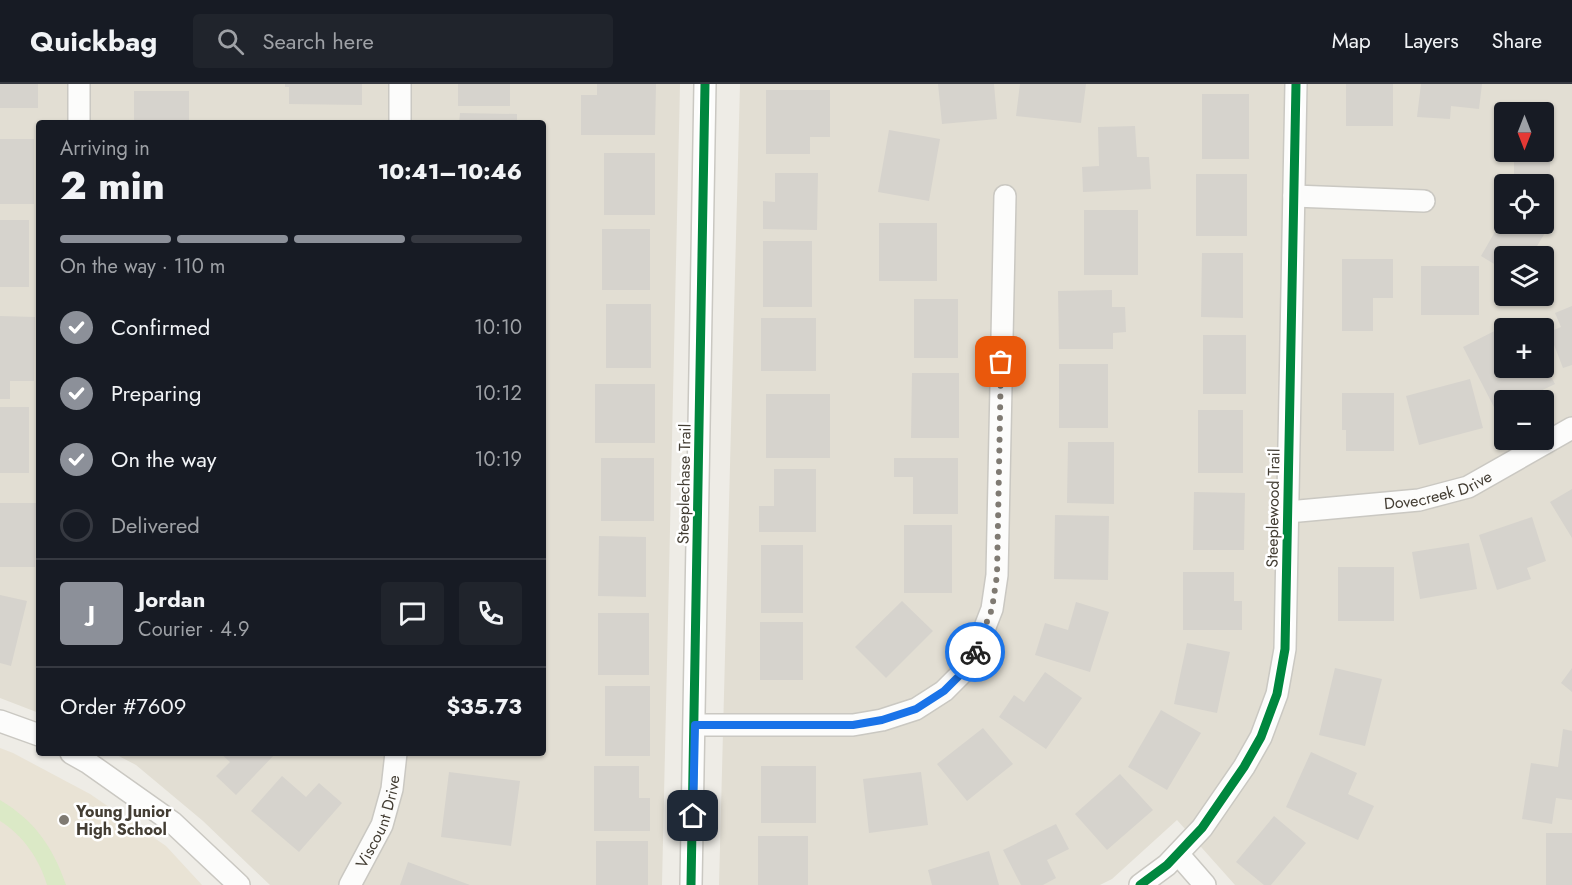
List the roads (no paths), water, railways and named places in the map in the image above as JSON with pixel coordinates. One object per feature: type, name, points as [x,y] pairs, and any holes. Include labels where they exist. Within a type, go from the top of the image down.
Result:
[{"type":"street","points":[[79,84],[79,120]]},
{"type":"street","points":[[400,84],[400,120]]},
{"type":"street","name":"Steeplechase Trail","points":[[691,885],[705,84]]},
{"type":"street","name":"Steeplewood Trail","points":[[1140,885],[1167,865],[1202,828],[1244,767],[1261,737],[1277,694],[1285,649],[1296,84]]},
{"type":"street","points":[[695,725],[853,725],[882,720],[916,709],[944,691],[964,671],[978,645],[992,609],[997,575],[1005,196]]},
{"type":"street","points":[[1294,196],[1424,201]]},
{"type":"street","name":"Dovecreek Drive","points":[[1288,512],[1419,500],[1468,487],[1572,428]]},
{"type":"street","points":[[0,721],[36,734]]},
{"type":"street","points":[[76,756],[172,822],[239,885]]},
{"type":"street","name":"Viscount Drive","points":[[350,885],[382,825],[392,789],[396,756]]},
{"type":"street","points":[[1178,854],[1204,885]]},
{"type":"place","name":"Young Junior High School","points":[[64,820]]}]
